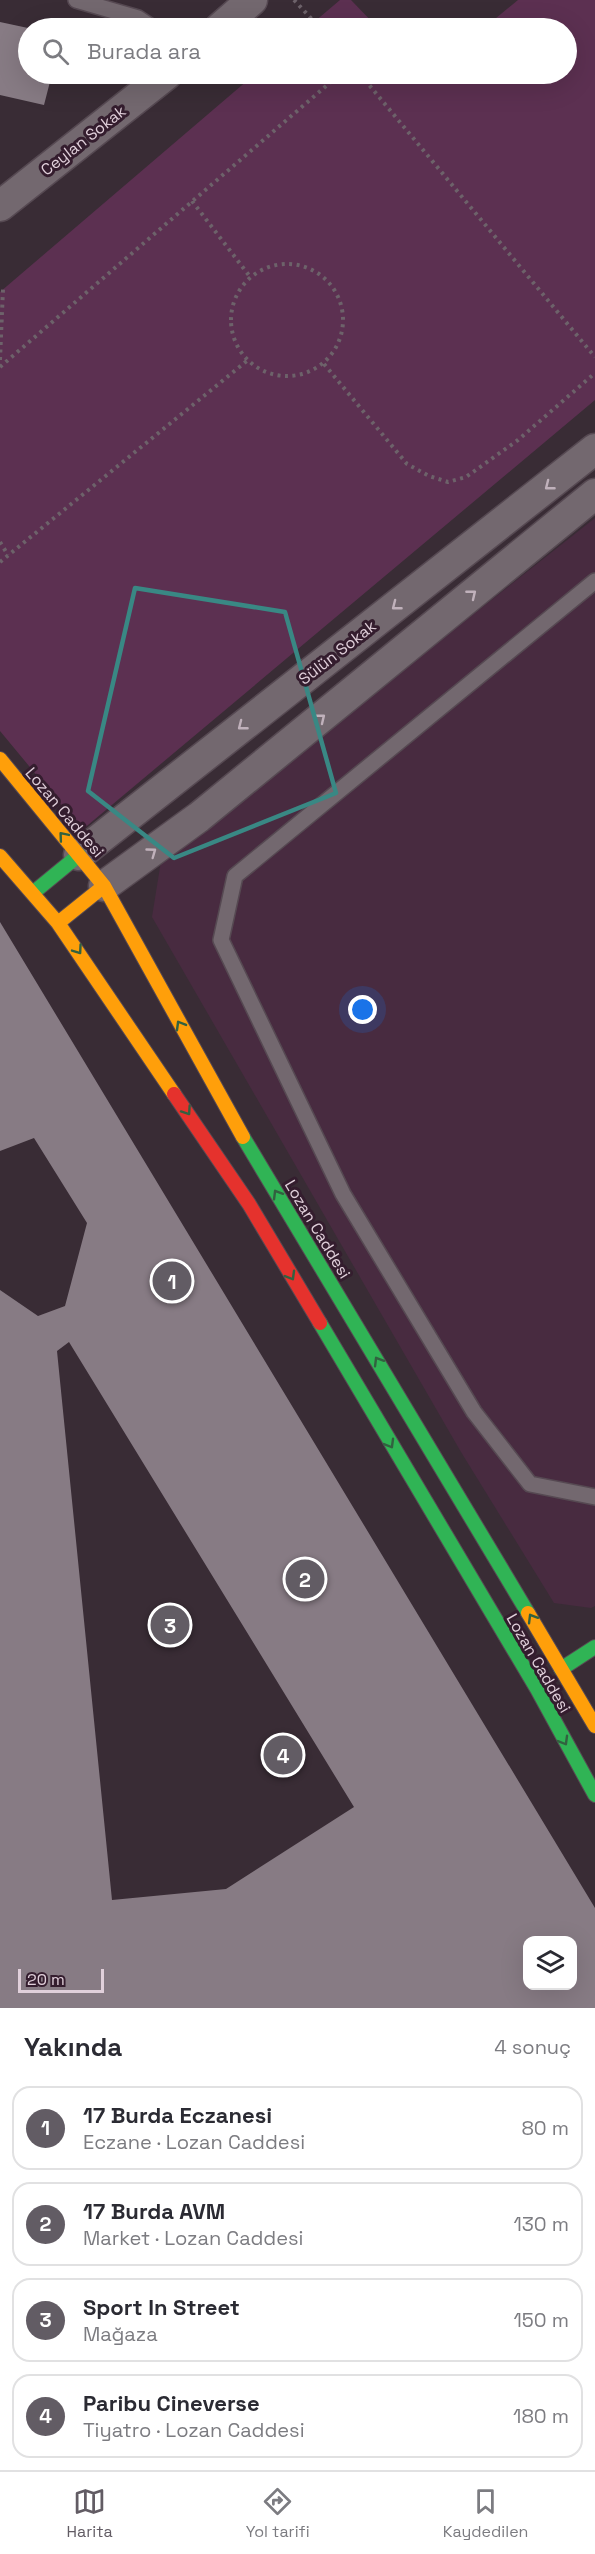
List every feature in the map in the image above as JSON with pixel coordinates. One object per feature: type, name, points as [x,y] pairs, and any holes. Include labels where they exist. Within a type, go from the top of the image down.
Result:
[{"type":"street","points":[[231,18],[252,0]]},
{"type":"street","name":"Ceylan Sokak","points":[[0,206],[154,84]]},
{"type":"street","name":"Sülün Sokak","points":[[80,855],[595,449]]},
{"type":"street","points":[[58,922],[199,817],[595,494]]},
{"type":"street","name":"Lozan Caddesi","points":[[0,759],[104,886],[247,1144],[561,1669],[582,1694],[595,1726]]},
{"type":"street","points":[[34,892],[80,855]]},
{"type":"street","name":"Lozan Caddesi","points":[[0,856],[58,922],[249,1203],[537,1689],[595,1795]]},
{"type":"street","points":[[561,1669],[595,1647]]},
{"type":"lane","points":[[76,0],[138,18]]},
{"type":"lane","points":[[595,581],[235,876],[221,940],[343,1194],[474,1412],[530,1484],[595,1497]]},
{"type":"path","points":[[294,0],[311,18]]},
{"type":"path","points":[[0,367],[328,84]]},
{"type":"path","points":[[368,84],[595,357]]},
{"type":"path","points":[[192,201],[251,278]]},
{"type":"path","points":[[277,265],[296,265],[313,270],[328,281],[339,297],[344,314],[342,333],[336,350],[324,363],[308,373],[290,377],[271,374],[254,366],[241,353],[232,336],[231,318],[235,299],[251,278],[277,265]]},
{"type":"path","points":[[0,360],[3,290]]},
{"type":"path","points":[[0,562],[248,360]]},
{"type":"path","points":[[324,363],[407,464],[429,476],[448,482],[466,477],[518,440],[595,373]]},
{"type":"path","points":[[0,542],[8,555]]},
{"type":"highlighted area","points":[[135,588],[285,612],[336,793],[174,858],[88,791]]},
{"type":"shaded area","points":[[340,0],[351,0],[368,18],[319,18]]},
{"type":"shaded area","points":[[518,0],[595,0],[595,400],[82,830],[0,731],[0,292],[243,84],[577,84],[577,18],[496,18]]},
{"type":"shaded area","points":[[595,518],[595,1606],[591,1608],[554,1603],[461,1452],[152,917],[161,861]]},
{"type":"building","points":[[0,22],[18,26],[18,84],[49,84],[44,105],[0,95]]},
{"type":"building","points":[[0,922],[595,1908],[595,2008],[0,2008],[0,1290],[38,1316],[65,1306],[87,1223],[34,1138],[0,1151]],"holes":[[[69,1342],[354,1807],[226,1889],[112,1900],[57,1351]]]},
{"type":"traffic: fast","points":[[34,892],[79,855]]},
{"type":"traffic: fast","points":[[243,1137],[528,1613]]},
{"type":"traffic: fast","points":[[320,1323],[537,1689],[595,1795]]},
{"type":"traffic: fast","points":[[561,1669],[595,1647]]},
{"type":"traffic: slow","points":[[0,759],[104,886],[243,1137]]},
{"type":"traffic: slow","points":[[0,856],[58,923],[174,1094]]},
{"type":"traffic: slow","points":[[58,923],[104,886]]},
{"type":"traffic: slow","points":[[528,1613],[595,1726]]},
{"type":"traffic: jam","points":[[174,1094],[249,1204],[320,1323]]},
{"type":"place","name":"17 Burda Eczanesi","points":[[172,1281]]},
{"type":"place","name":"17 Burda AVM","points":[[305,1579]]},
{"type":"place","name":"Sport In Street","points":[[170,1625]]},
{"type":"place","name":"Paribu Cineverse","points":[[283,1755]]}]
